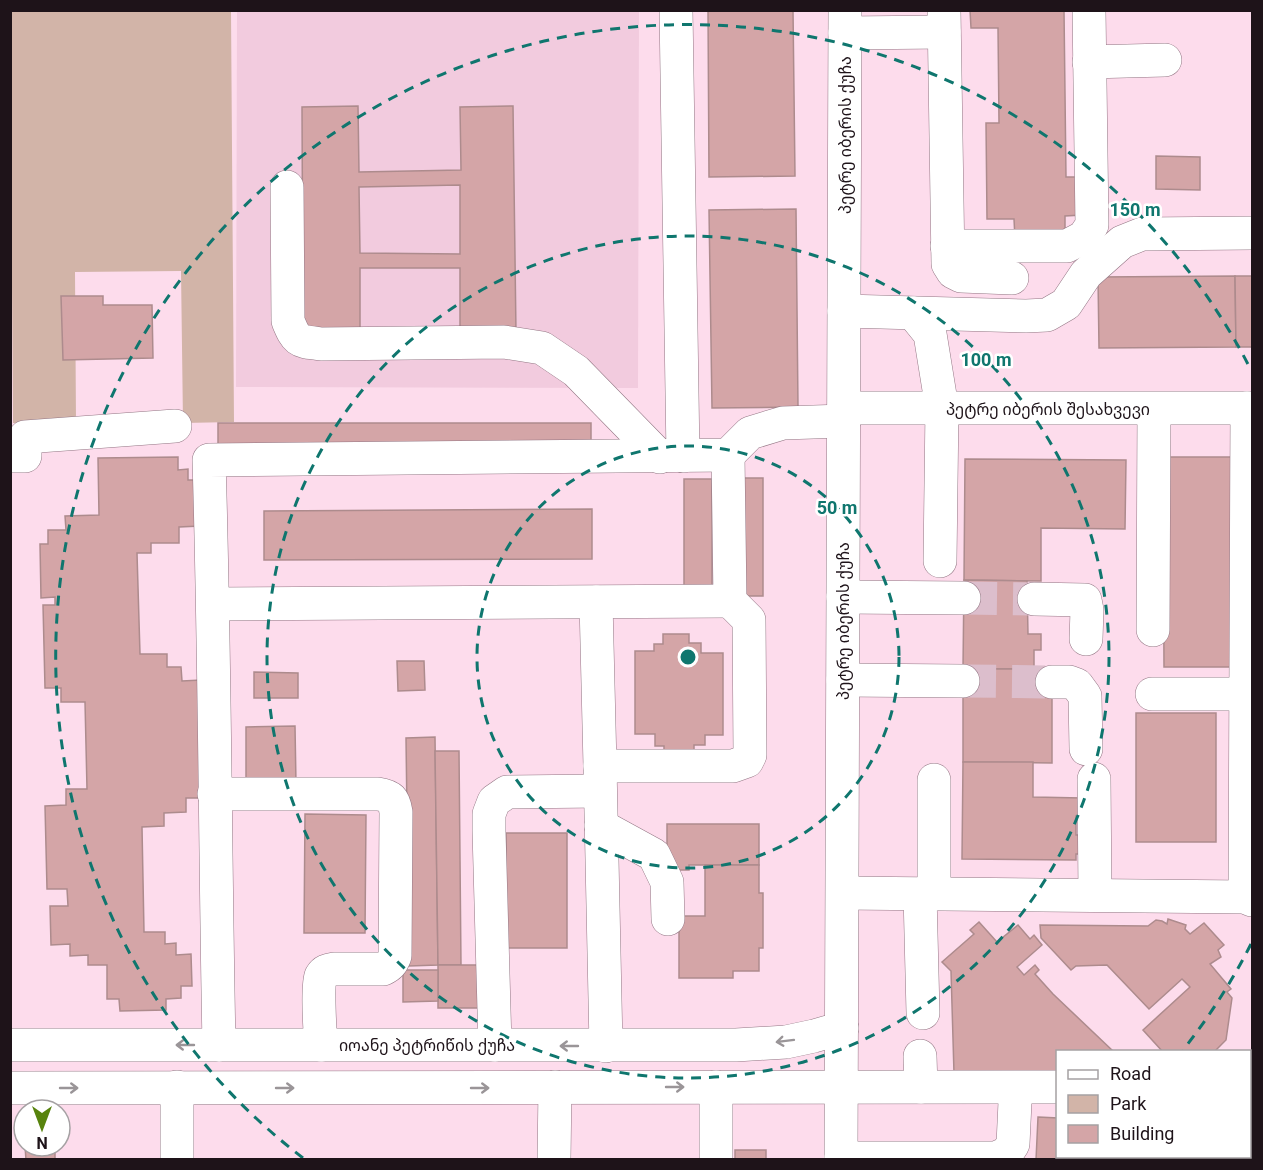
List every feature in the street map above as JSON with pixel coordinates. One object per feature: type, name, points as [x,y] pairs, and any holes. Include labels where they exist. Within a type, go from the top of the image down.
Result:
[{"type":"street","points":[[671,456],[676,10]]},
{"type":"street","points":[[946,246],[1067,246],[1084,237],[1092,225],[1089,10]]},
{"type":"street","points":[[845,22],[944,21],[948,264],[953,272],[961,276],[1012,278]]},
{"type":"street","name":"პეტრე იბერის ქუჩა","points":[[842,1159],[845,22]]},
{"type":"street","points":[[1089,62],[1165,60]]},
{"type":"street","points":[[287,187],[288,321],[294,336],[303,342],[321,344],[504,342],[542,348],[576,371],[671,456]]},
{"type":"street","points":[[844,311],[1047,315],[1066,304],[1086,274],[1122,242],[1142,234],[1252,233]]},
{"type":"street","points":[[913,313],[930,333],[942,408],[939,561]]},
{"type":"street","name":"პეტრე იბერის შესახვევი","points":[[728,455],[750,433],[783,423],[844,415],[942,408],[1250,408]]},
{"type":"street","points":[[843,893],[1249,898],[1247,694],[1250,408]]},
{"type":"street","points":[[1138,525],[1145,409]]},
{"type":"street","points":[[1145,409],[1153,630]]},
{"type":"street","points":[[10,456],[25,456],[25,437],[175,426]]},
{"type":"street","points":[[242,1088],[230,1045],[214,794],[213,604],[209,460],[728,455],[730,601],[749,620],[750,755],[747,761],[733,766],[600,779],[507,792],[494,801],[489,814],[489,831],[495,1045]]},
{"type":"street","points":[[843,597],[964,598]]},
{"type":"street","points":[[1034,599],[1084,600],[1087,610],[1086,639]]},
{"type":"street","points":[[213,604],[730,601]]},
{"type":"street","points":[[596,602],[606,1046]]},
{"type":"street","points":[[843,680],[963,681]]},
{"type":"street","points":[[1052,682],[1069,682],[1077,685],[1085,696],[1095,895]]},
{"type":"street","points":[[1152,694],[1247,694]]},
{"type":"street","points":[[923,1013],[934,780]]},
{"type":"street","points":[[214,794],[378,794],[388,795],[394,802],[395,944],[393,962],[389,967],[383,969],[326,970],[321,976],[319,986],[321,1045]]},
{"type":"street","points":[[601,826],[654,855],[667,882],[668,920]]},
{"type":"street","name":"იოანე პეტრიწის ქუჩა","points":[[10,1046],[736,1045],[786,1042],[842,1028]]},
{"type":"street","points":[[10,1088],[842,1088],[920,1071],[1056,1087]]},
{"type":"street","points":[[177,1088],[177,1160]]},
{"type":"street","points":[[554,1160],[555,1088]]},
{"type":"street","points":[[716,1088],[716,1160]]},
{"type":"street","points":[[842,1159],[996,1158],[1007,1154],[1013,1144],[1015,1101]]},
{"type":"shaded area","points":[[237,11],[639,11],[638,388],[236,387]]},
{"type":"green space","points":[[10,11],[231,11],[234,422],[183,423],[181,271],[75,272],[76,423],[13,423]]},
{"type":"building","points":[[708,10],[793,10],[795,176],[709,177]]},
{"type":"building","points":[[970,10],[1064,10],[1066,177],[1082,177],[1082,215],[1065,216],[1065,238],[1015,239],[1014,219],[987,219],[986,123],[999,123],[998,28],[971,28]]},
{"type":"building","points":[[358,106],[359,172],[461,170],[460,107],[513,106],[516,333],[460,333],[460,268],[360,268],[360,333],[303,332],[302,107]],"holes":[[[460,185],[460,254],[360,253],[359,187]]]},
{"type":"building","points":[[1156,156],[1200,157],[1200,190],[1156,189]]},
{"type":"building","points":[[796,209],[798,407],[712,408],[709,210]]},
{"type":"building","points":[[1235,276],[1236,347],[1099,348],[1098,277]]},
{"type":"building","points":[[1235,276],[1252,276],[1252,347],[1236,347]]},
{"type":"building","points":[[61,296],[103,296],[103,305],[152,305],[153,358],[63,360]]},
{"type":"building","points":[[218,423],[591,423],[591,454],[218,455]]},
{"type":"building","points":[[178,457],[178,470],[188,469],[188,480],[199,480],[200,526],[179,527],[179,543],[151,543],[151,553],[137,553],[140,654],[167,654],[167,667],[181,667],[182,681],[201,680],[203,798],[186,798],[186,812],[164,813],[164,826],[142,827],[144,932],[165,932],[165,944],[176,943],[176,955],[191,954],[192,986],[181,986],[181,998],[166,999],[166,1010],[120,1011],[119,999],[107,999],[107,965],[88,965],[88,955],[70,956],[70,944],[51,945],[50,906],[68,906],[67,889],[47,889],[45,806],[66,805],[66,789],[87,789],[85,702],[61,702],[61,688],[45,688],[43,605],[55,605],[55,597],[41,598],[40,544],[48,544],[48,530],[66,530],[65,516],[99,515],[98,458]]},
{"type":"building","points":[[1163,457],[1232,457],[1233,667],[1164,667]]},
{"type":"building","points":[[965,459],[1126,460],[1125,529],[1041,528],[1041,581],[964,580]]},
{"type":"building","points":[[737,478],[763,478],[763,596],[737,596]]},
{"type":"building","points":[[684,479],[712,479],[712,595],[684,595]]},
{"type":"building","points":[[592,509],[592,559],[264,560],[264,511]]},
{"type":"building","points":[[964,580],[1027,581],[1028,634],[1041,634],[1041,650],[1034,650],[1034,669],[963,669]]},
{"type":"building","points":[[663,634],[689,634],[689,643],[701,643],[701,653],[723,653],[723,735],[705,735],[705,745],[694,745],[694,753],[664,753],[664,746],[655,746],[655,734],[635,734],[635,651],[654,651],[654,644],[663,644]]},
{"type":"building","points":[[397,661],[424,661],[425,690],[398,691]]},
{"type":"building","points":[[963,669],[1052,669],[1052,763],[963,762]]},
{"type":"building","points":[[254,672],[298,673],[298,698],[254,698]]},
{"type":"building","points":[[1136,713],[1216,713],[1216,842],[1136,842]]},
{"type":"building","points":[[295,726],[296,784],[246,784],[246,727]]},
{"type":"building","points":[[435,737],[438,965],[409,966],[406,738]]},
{"type":"building","points":[[435,751],[459,751],[461,965],[438,965]]},
{"type":"building","points":[[963,762],[1033,762],[1033,797],[1082,798],[1082,816],[1076,816],[1076,835],[1082,835],[1082,854],[1076,854],[1076,860],[962,859]]},
{"type":"building","points":[[305,814],[366,815],[365,933],[304,933]]},
{"type":"building","points":[[667,824],[759,824],[759,865],[689,865],[689,870],[667,870]]},
{"type":"building","points":[[506,833],[567,833],[567,948],[506,948]]},
{"type":"building","points":[[705,865],[759,865],[759,893],[763,893],[763,948],[759,948],[759,971],[733,971],[733,978],[679,978],[679,916],[705,916]]},
{"type":"building","points":[[1168,919],[1186,925],[1185,929],[1190,934],[1204,923],[1224,945],[1218,950],[1221,957],[1210,964],[1231,989],[1227,992],[1232,998],[1226,1040],[1216,1050],[1161,1050],[1143,1030],[1190,987],[1182,979],[1149,1009],[1107,965],[1076,966],[1071,970],[1041,938],[1040,925],[1148,926],[1156,920],[1167,924]]},
{"type":"building","points":[[979,922],[997,942],[1018,925],[1030,939],[1034,935],[1042,945],[1017,967],[1024,975],[1035,965],[1039,970],[1035,974],[1053,994],[1112,1050],[1056,1050],[1056,1072],[954,1073],[951,971],[942,962],[974,934],[970,930]]},
{"type":"building","points":[[438,965],[478,965],[478,1008],[438,1008]]},
{"type":"building","points":[[403,970],[438,970],[438,1001],[403,1002]]},
{"type":"building","points":[[1038,1117],[1056,1118],[1056,1158],[1084,1158],[1084,1160],[1036,1160]]},
{"type":"building","points":[[735,1150],[766,1150],[766,1160],[735,1160]]},
{"type":"building","points":[[26,1158],[55,1158],[55,1160],[26,1160]]},
{"type":"tunnel","points":[[964,598],[1034,599]]},
{"type":"tunnel","points":[[963,681],[1052,682]]}]
